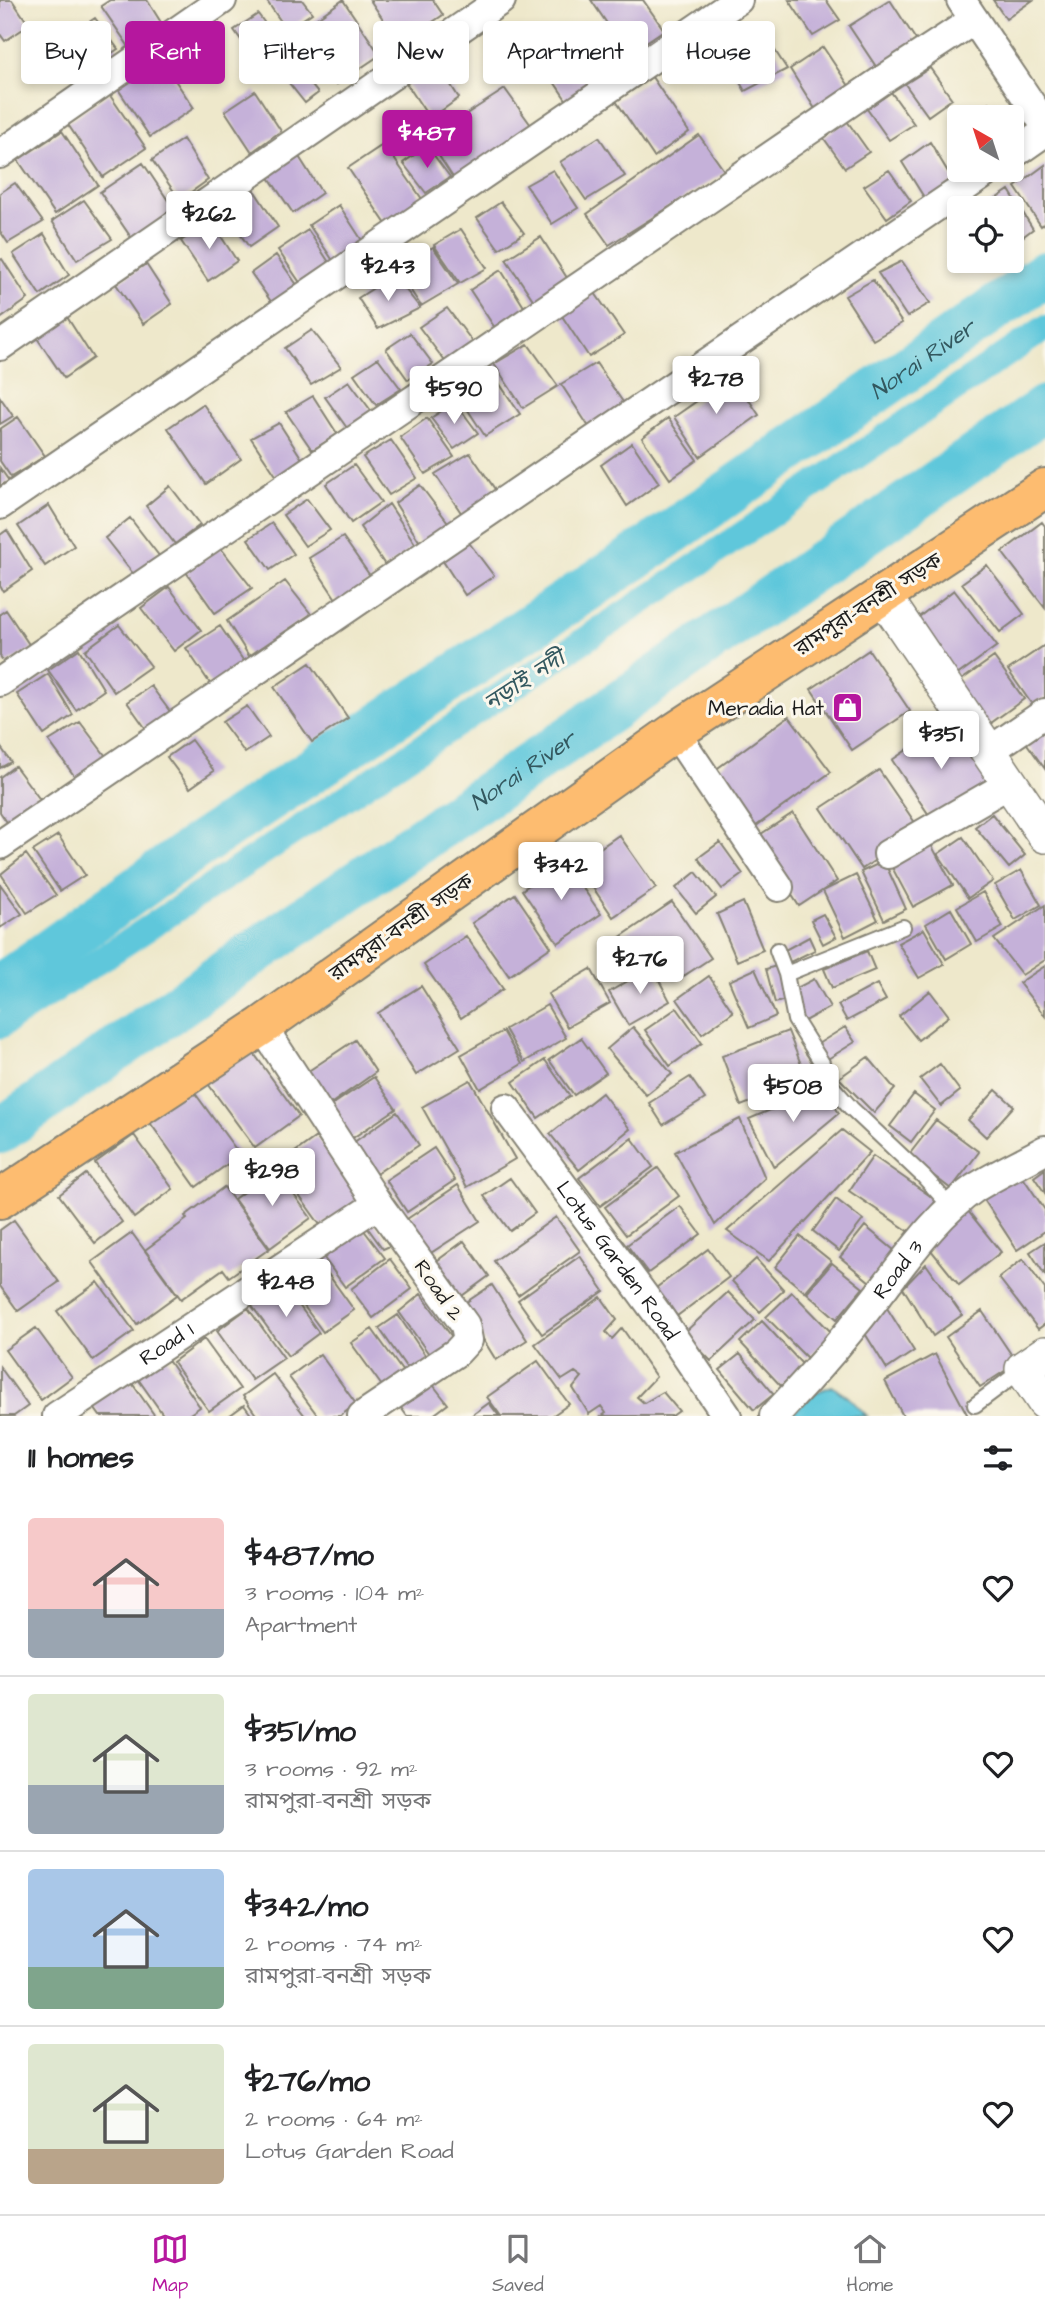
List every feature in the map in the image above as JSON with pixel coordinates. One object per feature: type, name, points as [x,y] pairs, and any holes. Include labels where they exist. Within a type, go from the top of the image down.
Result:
[{"type":"main road","name":"রামপুরা-বনশ্রী সড়ক","points":[[0,1199],[262,1026],[675,732],[1045,488]]},
{"type":"street","points":[[0,155],[222,0]]},
{"type":"street","points":[[0,346],[501,0]]},
{"type":"street","points":[[0,505],[738,0]]},
{"type":"street","points":[[0,682],[887,77],[967,10],[1045,125]]},
{"type":"street","points":[[1024,147],[1045,132]]},
{"type":"street","points":[[0,845],[972,182]]},
{"type":"street","points":[[882,594],[1045,835]]},
{"type":"street","points":[[988,752],[1045,713]]},
{"type":"street","points":[[675,732],[779,887]]},
{"type":"street","points":[[888,854],[1009,784]]},
{"type":"street","points":[[262,1026],[379,1204]]},
{"type":"street","name":"Lotus Garden Road","points":[[506,1108],[659,1316],[727,1416]]},
{"type":"street","name":"Road 3","points":[[774,1416],[805,1384],[913,1247],[952,1208],[975,1188],[1045,1150]]},
{"type":"street","name":"Road 1","points":[[57,1416],[379,1204]]},
{"type":"street","name":"Road 2","points":[[362,1416],[457,1352],[468,1340],[465,1325],[379,1204]]},
{"type":"street","points":[[1034,1362],[1045,1402]]},
{"type":"lane","points":[[786,974],[903,927]]},
{"type":"lane","points":[[778,950],[786,974],[795,1020],[822,1063],[828,1082],[952,1208]]},
{"type":"lane","points":[[975,1405],[1034,1362]]},
{"type":"water","points":[[832,1386],[867,1416],[789,1416],[816,1392]]},
{"type":"building","points":[[0,0],[12,0],[26,21],[21,21],[21,30],[5,41],[0,34]]},
{"type":"building","points":[[110,0],[147,0],[160,21],[125,21],[125,41],[101,6]]},
{"type":"building","points":[[266,0],[302,0],[312,13],[300,21],[281,21]]},
{"type":"building","points":[[343,0],[357,21],[313,21]]},
{"type":"building","points":[[370,0],[433,0],[443,15],[434,21],[384,21]]},
{"type":"building","points":[[591,0],[643,0],[662,27],[662,31],[648,41],[648,21],[605,21]]},
{"type":"building","points":[[789,0],[826,0],[840,20],[813,36]]},
{"type":"building","points":[[890,0],[918,43],[879,71],[849,26]]},
{"type":"building","points":[[993,0],[1033,0],[1006,19]]},
{"type":"building","points":[[258,14],[263,21],[248,21]]},
{"type":"building","points":[[359,24],[373,45],[373,60],[359,69]]},
{"type":"building","points":[[111,40],[118,49],[111,54]]},
{"type":"building","points":[[823,47],[851,89],[817,112],[790,69]]},
{"type":"building","points":[[775,51],[787,69],[775,75]]},
{"type":"building","points":[[930,68],[952,99],[928,116],[905,84]]},
{"type":"building","points":[[125,76],[125,84],[178,84],[194,108],[150,137],[114,83]]},
{"type":"building","points":[[652,77],[689,132],[654,157],[616,101],[642,84],[648,84],[648,80]]},
{"type":"building","points":[[290,84],[310,84],[318,93],[305,103]]},
{"type":"building","points":[[407,84],[450,84],[459,98],[430,119]]},
{"type":"building","points":[[556,84],[598,84],[569,104]]},
{"type":"building","points":[[741,84],[758,84],[745,91]]},
{"type":"building","points":[[505,89],[533,128],[456,182],[428,139]]},
{"type":"building","points":[[255,91],[281,131],[252,152],[225,111]]},
{"type":"building","points":[[891,92],[914,124],[889,140],[867,109]]},
{"type":"building","points":[[109,94],[146,148],[103,177],[67,123]]},
{"type":"building","points":[[847,121],[869,152],[845,168],[823,137]]},
{"type":"building","points":[[62,131],[98,185],[55,214],[18,160]]},
{"type":"building","points":[[699,135],[725,172],[609,245],[587,214]]},
{"type":"building","points":[[599,137],[625,176],[586,200],[560,162]]},
{"type":"building","points":[[183,139],[208,180],[180,200],[152,160]]},
{"type":"building","points":[[930,142],[947,170],[947,182],[954,182],[927,202],[902,162]]},
{"type":"building","points":[[384,144],[422,199],[386,224],[348,168]]},
{"type":"building","points":[[427,146],[450,177],[426,193],[403,163]]},
{"type":"building","points":[[296,152],[322,193],[293,213],[266,173]]},
{"type":"building","points":[[143,163],[179,217],[137,246],[100,192]]},
{"type":"building","points":[[1045,165],[1045,223],[1041,226],[1024,200],[1024,196],[1021,196],[1015,187]]},
{"type":"building","points":[[553,170],[578,208],[552,224],[526,185]]},
{"type":"building","points":[[889,170],[911,201],[887,218],[864,186]]},
{"type":"building","points":[[15,183],[43,222],[8,243],[0,231],[0,193]]},
{"type":"building","points":[[252,187],[278,227],[249,247],[222,207]]},
{"type":"building","points":[[1009,190],[1013,196],[1000,196]]},
{"type":"building","points":[[84,200],[112,239],[77,260],[52,221]]},
{"type":"building","points":[[501,202],[524,233],[499,249],[477,218]]},
{"type":"building","points":[[339,205],[365,245],[336,265],[309,225]]},
{"type":"building","points":[[1024,214],[1033,229],[1024,236]]},
{"type":"building","points":[[211,221],[237,261],[208,281],[181,241]]},
{"type":"building","points":[[461,229],[487,268],[460,283],[434,245]]},
{"type":"building","points":[[308,230],[334,270],[305,290],[278,250]]},
{"type":"building","points":[[44,234],[69,275],[40,295],[13,254]]},
{"type":"building","points":[[541,237],[569,281],[536,304],[506,259]]},
{"type":"building","points":[[433,247],[458,284],[421,306],[397,270]]},
{"type":"building","points":[[276,255],[302,292],[277,310],[251,273]]},
{"type":"building","points":[[2,259],[28,299],[0,319],[0,260]]},
{"type":"building","points":[[902,261],[930,303],[907,317],[878,273]]},
{"type":"building","points":[[146,264],[172,304],[143,324],[116,284]]},
{"type":"building","points":[[501,270],[526,310],[497,331],[470,290]]},
{"type":"building","points":[[394,275],[420,308],[378,329],[358,298]]},
{"type":"building","points":[[873,280],[902,323],[873,340],[845,296]]},
{"type":"building","points":[[595,293],[624,335],[589,357],[560,313]]},
{"type":"building","points":[[447,308],[475,345],[447,364],[419,327]]},
{"type":"building","points":[[67,317],[93,358],[64,378],[37,338]]},
{"type":"building","points":[[312,330],[341,367],[311,385],[285,348]]},
{"type":"building","points":[[410,333],[433,364],[408,380],[386,349]]},
{"type":"building","points":[[528,344],[558,386],[523,408],[494,364]]},
{"type":"building","points":[[378,358],[401,389],[376,405],[354,374]]},
{"type":"building","points":[[596,363],[625,405],[589,427],[561,384]]},
{"type":"building","points":[[491,371],[520,414],[485,436],[456,392]]},
{"type":"building","points":[[733,376],[759,415],[700,457],[674,417]]},
{"type":"building","points":[[349,381],[372,412],[347,428],[325,397]]},
{"type":"building","points":[[313,396],[338,435],[312,450],[286,412]]},
{"type":"building","points":[[0,397],[13,416],[0,424]]},
{"type":"building","points":[[455,402],[478,433],[454,449],[431,418]]},
{"type":"building","points":[[203,404],[241,459],[206,484],[168,428]]},
{"type":"building","points":[[18,417],[45,456],[11,477],[0,461],[0,429]]},
{"type":"building","points":[[427,418],[454,457],[425,474],[400,437]]},
{"type":"building","points":[[668,418],[697,460],[670,479],[642,438]]},
{"type":"building","points":[[279,423],[304,462],[277,477],[251,438]]},
{"type":"building","points":[[391,440],[417,478],[389,495],[363,457]]},
{"type":"building","points":[[632,443],[659,483],[627,506],[601,465]]},
{"type":"building","points":[[470,453],[499,495],[464,517],[435,474]]},
{"type":"building","points":[[354,465],[381,502],[351,523],[326,484]]},
{"type":"building","points":[[0,468],[9,481],[0,486]]},
{"type":"building","points":[[420,485],[450,525],[421,544],[395,503]]},
{"type":"building","points":[[170,486],[200,525],[175,544],[146,506]]},
{"type":"building","points":[[307,499],[330,530],[305,546],[283,515]]},
{"type":"building","points":[[389,504],[416,545],[387,568],[360,527]]},
{"type":"building","points":[[49,505],[74,546],[45,566],[18,526]]},
{"type":"building","points":[[130,518],[160,557],[135,576],[105,538]]},
{"type":"building","points":[[1042,522],[1045,526],[1045,608],[1002,552]]},
{"type":"building","points":[[272,523],[294,554],[270,570],[248,539]]},
{"type":"building","points":[[7,530],[32,571],[3,591],[0,586],[0,535]]},
{"type":"building","points":[[464,536],[494,576],[465,595],[439,555]]},
{"type":"building","points":[[343,537],[373,580],[338,602],[309,558]]},
{"type":"building","points":[[220,547],[252,588],[215,613],[186,572]]},
{"type":"building","points":[[987,565],[1024,614],[1000,632],[962,583]]},
{"type":"building","points":[[285,581],[311,614],[249,656],[227,621]]},
{"type":"building","points":[[169,587],[201,630],[174,651],[141,608]]},
{"type":"building","points":[[954,590],[997,646],[957,675],[915,620]]},
{"type":"building","points":[[6,610],[32,649],[5,664],[0,656],[0,614]]},
{"type":"building","points":[[119,625],[151,666],[114,692],[85,650]]},
{"type":"building","points":[[220,626],[245,663],[211,685],[186,648]]},
{"type":"building","points":[[1045,645],[1045,697],[1033,706],[1008,670]]},
{"type":"building","points":[[79,649],[104,690],[76,710],[48,670]]},
{"type":"building","points":[[869,650],[910,711],[852,750],[811,689]]},
{"type":"building","points":[[994,657],[1024,699],[984,728],[953,686]]},
{"type":"building","points":[[310,663],[348,718],[312,742],[274,687]]},
{"type":"building","points":[[48,674],[73,715],[44,735],[17,694]]},
{"type":"building","points":[[151,686],[174,717],[149,733],[127,702]]},
{"type":"building","points":[[247,706],[269,737],[245,753],[222,722]]},
{"type":"building","points":[[789,716],[831,772],[752,829],[711,773]]},
{"type":"building","points":[[1045,716],[1045,769],[1020,734]]},
{"type":"building","points":[[950,721],[991,782],[933,821],[892,760]]},
{"type":"building","points":[[80,722],[108,759],[78,781],[49,741]]},
{"type":"building","points":[[191,740],[214,771],[190,788],[167,757]]},
{"type":"building","points":[[0,746],[11,762],[0,768]]},
{"type":"building","points":[[15,766],[44,805],[11,828],[0,812],[0,777]]},
{"type":"building","points":[[879,770],[920,830],[862,869],[821,808]]},
{"type":"building","points":[[793,813],[837,881],[799,906],[755,838]]},
{"type":"building","points":[[992,814],[1025,855],[1009,868],[975,827]]},
{"type":"building","points":[[58,835],[85,875],[60,891],[33,851]]},
{"type":"building","points":[[619,835],[656,888],[613,917],[577,864]]},
{"type":"building","points":[[926,835],[953,885],[913,907],[886,856]]},
{"type":"building","points":[[963,837],[993,881],[968,898],[938,854]]},
{"type":"building","points":[[720,842],[743,874],[722,889],[698,858]]},
{"type":"building","points":[[26,854],[56,895],[27,913],[1,874]]},
{"type":"building","points":[[564,861],[601,914],[558,943],[522,890]]},
{"type":"building","points":[[884,861],[906,909],[884,920],[861,872]]},
{"type":"building","points":[[1021,870],[1041,905],[1015,920],[995,885]]},
{"type":"building","points":[[696,872],[716,897],[696,913],[676,888]]},
{"type":"building","points":[[856,875],[878,920],[845,937],[823,891]]},
{"type":"building","points":[[0,884],[22,914],[0,928]]},
{"type":"building","points":[[983,892],[1003,927],[977,942],[957,907]]},
{"type":"building","points":[[515,894],[551,947],[509,976],[472,923]]},
{"type":"building","points":[[672,902],[711,958],[679,979],[661,952],[632,971],[613,942]]},
{"type":"building","points":[[743,902],[763,950],[737,961],[717,914]]},
{"type":"building","points":[[1045,905],[1045,960],[1022,975],[994,939]]},
{"type":"building","points":[[951,909],[971,944],[946,959],[926,924]]},
{"type":"building","points":[[823,914],[836,937],[823,944],[811,920]]},
{"type":"building","points":[[924,929],[944,964],[919,978],[898,943]]},
{"type":"building","points":[[466,936],[503,989],[461,1018],[424,965]]},
{"type":"building","points":[[809,937],[815,950],[788,963],[783,951]]},
{"type":"building","points":[[867,951],[875,970],[832,988],[824,969]]},
{"type":"building","points":[[780,965],[789,999],[775,1003],[766,969]]},
{"type":"building","points":[[1045,966],[1045,1016],[1019,983]]},
{"type":"building","points":[[652,967],[670,1001],[628,1025],[609,992]]},
{"type":"building","points":[[591,969],[610,1003],[567,1027],[548,994]]},
{"type":"building","points":[[755,969],[776,1016],[749,1028],[729,981]]},
{"type":"building","points":[[709,976],[733,1012],[702,1034],[677,999]]},
{"type":"building","points":[[814,979],[830,1007],[799,1024],[791,991]]},
{"type":"building","points":[[877,984],[886,1000],[847,1021],[838,1005]]},
{"type":"building","points":[[421,986],[460,1048],[416,1075],[378,1013]]},
{"type":"building","points":[[930,991],[949,1016],[918,1040],[899,1016]]},
{"type":"building","points":[[547,1005],[566,1038],[524,1062],[505,1029]]},
{"type":"building","points":[[677,1008],[702,1043],[670,1066],[645,1030]]},
{"type":"building","points":[[633,1027],[672,1074],[646,1095],[607,1049]]},
{"type":"building","points":[[845,1027],[855,1042],[815,1067],[805,1052]]},
{"type":"building","points":[[503,1031],[522,1064],[480,1089],[461,1055]]},
{"type":"building","points":[[788,1031],[807,1080],[741,1106],[722,1056]]},
{"type":"building","points":[[581,1038],[606,1073],[574,1095],[549,1060]]},
{"type":"building","points":[[355,1040],[376,1072],[329,1105],[307,1072]]},
{"type":"building","points":[[250,1048],[299,1116],[255,1148],[206,1081]]},
{"type":"building","points":[[868,1057],[895,1089],[874,1113],[839,1078]]},
{"type":"building","points":[[545,1060],[570,1096],[538,1118],[513,1082]]},
{"type":"building","points":[[940,1064],[960,1091],[941,1106],[920,1079]]},
{"type":"building","points":[[374,1077],[396,1109],[348,1141],[326,1109]]},
{"type":"building","points":[[690,1077],[705,1099],[663,1125],[649,1103]]},
{"type":"building","points":[[470,1080],[515,1159],[467,1187],[422,1107]]},
{"type":"building","points":[[189,1085],[240,1155],[196,1187],[146,1117]]},
{"type":"building","points":[[823,1088],[839,1113],[774,1167],[749,1119]]},
{"type":"building","points":[[996,1090],[1014,1106],[986,1137],[968,1120]]},
{"type":"building","points":[[602,1093],[630,1129],[579,1170],[550,1134]]},
{"type":"building","points":[[914,1094],[935,1110],[911,1142],[890,1126]]},
{"type":"building","points":[[397,1112],[419,1145],[371,1177],[350,1145]]},
{"type":"building","points":[[740,1119],[765,1178],[715,1225],[675,1152]]},
{"type":"building","points":[[936,1120],[979,1152],[951,1189],[908,1156]]},
{"type":"building","points":[[842,1130],[870,1152],[769,1261],[727,1231]]},
{"type":"building","points":[[134,1135],[173,1189],[134,1218],[95,1163]]},
{"type":"building","points":[[316,1137],[360,1198],[321,1226],[277,1165]]},
{"type":"building","points":[[632,1138],[653,1167],[600,1206],[579,1178]]},
{"type":"building","points":[[434,1148],[455,1180],[407,1212],[386,1180]]},
{"type":"building","points":[[873,1156],[936,1200],[913,1234],[849,1191]]},
{"type":"building","points":[[658,1168],[679,1196],[626,1235],[605,1207]]},
{"type":"building","points":[[275,1169],[311,1218],[270,1248],[234,1199]]},
{"type":"building","points":[[1045,1169],[1045,1193],[1034,1177]]},
{"type":"building","points":[[1018,1170],[1045,1210],[1045,1231],[1017,1250],[981,1195]]},
{"type":"building","points":[[86,1174],[122,1222],[95,1243],[59,1195]]},
{"type":"building","points":[[510,1178],[535,1213],[510,1231],[484,1196]]},
{"type":"building","points":[[458,1185],[480,1221],[423,1258],[401,1223]]},
{"type":"building","points":[[224,1187],[269,1249],[229,1277],[223,1269],[181,1299],[145,1250]]},
{"type":"building","points":[[836,1199],[863,1220],[839,1251],[813,1231]]},
{"type":"building","points":[[680,1206],[701,1234],[648,1273],[627,1245]]},
{"type":"building","points":[[964,1206],[1001,1252],[959,1285],[922,1239]]},
{"type":"building","points":[[556,1217],[580,1251],[518,1295],[494,1261]]},
{"type":"building","points":[[14,1220],[59,1282],[18,1311],[0,1286],[0,1230]]},
{"type":"building","points":[[373,1222],[390,1246],[383,1249],[367,1227]]},
{"type":"building","points":[[865,1226],[895,1251],[870,1282],[840,1257]]},
{"type":"building","points":[[363,1229],[385,1258],[345,1287],[324,1258]]},
{"type":"building","points":[[132,1233],[177,1295],[137,1324],[92,1262]]},
{"type":"building","points":[[800,1236],[831,1261],[805,1292],[775,1267]]},
{"type":"building","points":[[464,1241],[489,1276],[459,1298],[434,1263]]},
{"type":"building","points":[[1045,1242],[1045,1275],[1030,1252]]},
{"type":"building","points":[[708,1249],[729,1277],[677,1316],[656,1288]]},
{"type":"building","points":[[580,1256],[604,1291],[542,1334],[518,1300]]},
{"type":"building","points":[[390,1259],[412,1289],[373,1318],[351,1289]]},
{"type":"building","points":[[756,1259],[784,1290],[760,1312],[732,1281]]},
{"type":"building","points":[[1023,1259],[1045,1289],[1045,1324],[1038,1329],[999,1278]]},
{"type":"building","points":[[318,1260],[354,1310],[323,1332],[287,1283]]},
{"type":"building","points":[[832,1263],[863,1288],[837,1319],[807,1293]]},
{"type":"building","points":[[926,1264],[962,1315],[933,1336],[903,1288]]},
{"type":"building","points":[[98,1282],[134,1331],[93,1360],[57,1311]]},
{"type":"building","points":[[283,1283],[319,1333],[288,1356],[252,1306]]},
{"type":"building","points":[[492,1285],[527,1340],[496,1360],[462,1305]]},
{"type":"building","points":[[728,1292],[755,1320],[711,1361],[684,1333]]},
{"type":"building","points":[[792,1292],[833,1334],[807,1358],[766,1317]]},
{"type":"building","points":[[421,1294],[457,1344],[434,1361],[399,1312]]},
{"type":"building","points":[[601,1297],[617,1320],[606,1332],[612,1339],[622,1328],[656,1377],[637,1397],[644,1403],[663,1392],[679,1411],[672,1416],[602,1416],[606,1413],[601,1406],[589,1414],[573,1388],[582,1377],[575,1372],[562,1380],[535,1344]]},
{"type":"building","points":[[248,1308],[284,1358],[252,1380],[217,1331]]},
{"type":"building","points":[[887,1308],[914,1351],[887,1369],[861,1327]]},
{"type":"building","points":[[982,1311],[1017,1363],[980,1387],[946,1337]]},
{"type":"building","points":[[398,1315],[429,1361],[411,1374],[379,1328]]},
{"type":"building","points":[[762,1321],[803,1365],[781,1386],[740,1342]]},
{"type":"building","points":[[36,1328],[72,1377],[41,1400],[5,1350]]},
{"type":"building","points":[[372,1329],[408,1379],[387,1393],[351,1343]]},
{"type":"building","points":[[204,1339],[240,1389],[209,1411],[173,1362]]},
{"type":"building","points":[[320,1354],[356,1404],[340,1416],[318,1416],[289,1377]]},
{"type":"building","points":[[740,1354],[774,1394],[754,1410],[720,1370]]},
{"type":"building","points":[[935,1354],[968,1416],[903,1416],[885,1381]]},
{"type":"building","points":[[165,1356],[200,1407],[187,1416],[164,1416],[136,1376]]},
{"type":"building","points":[[538,1361],[569,1404],[552,1416],[501,1416],[487,1397]]},
{"type":"building","points":[[0,1367],[28,1406],[14,1416],[0,1416]]},
{"type":"building","points":[[122,1369],[155,1416],[100,1416],[85,1395]]},
{"type":"building","points":[[273,1374],[305,1416],[257,1416],[243,1396]]},
{"type":"building","points":[[430,1381],[448,1404],[432,1416],[407,1416],[399,1405]]},
{"type":"building","points":[[489,1403],[499,1416],[471,1416]]},
{"type":"building","points":[[244,1405],[252,1416],[229,1416]]},
{"type":"waterway","name":"Norai River","points":[[0,987],[193,849],[646,550],[1045,274]]},
{"type":"waterway","name":"নড়াই নদী","points":[[0,1026],[678,578],[1045,328]]},
{"type":"waterway","name":"Norai River","points":[[0,1131],[239,963],[554,749],[1045,408]]},
{"type":"place","name":"Meradia Hat","points":[[847,708]]}]
